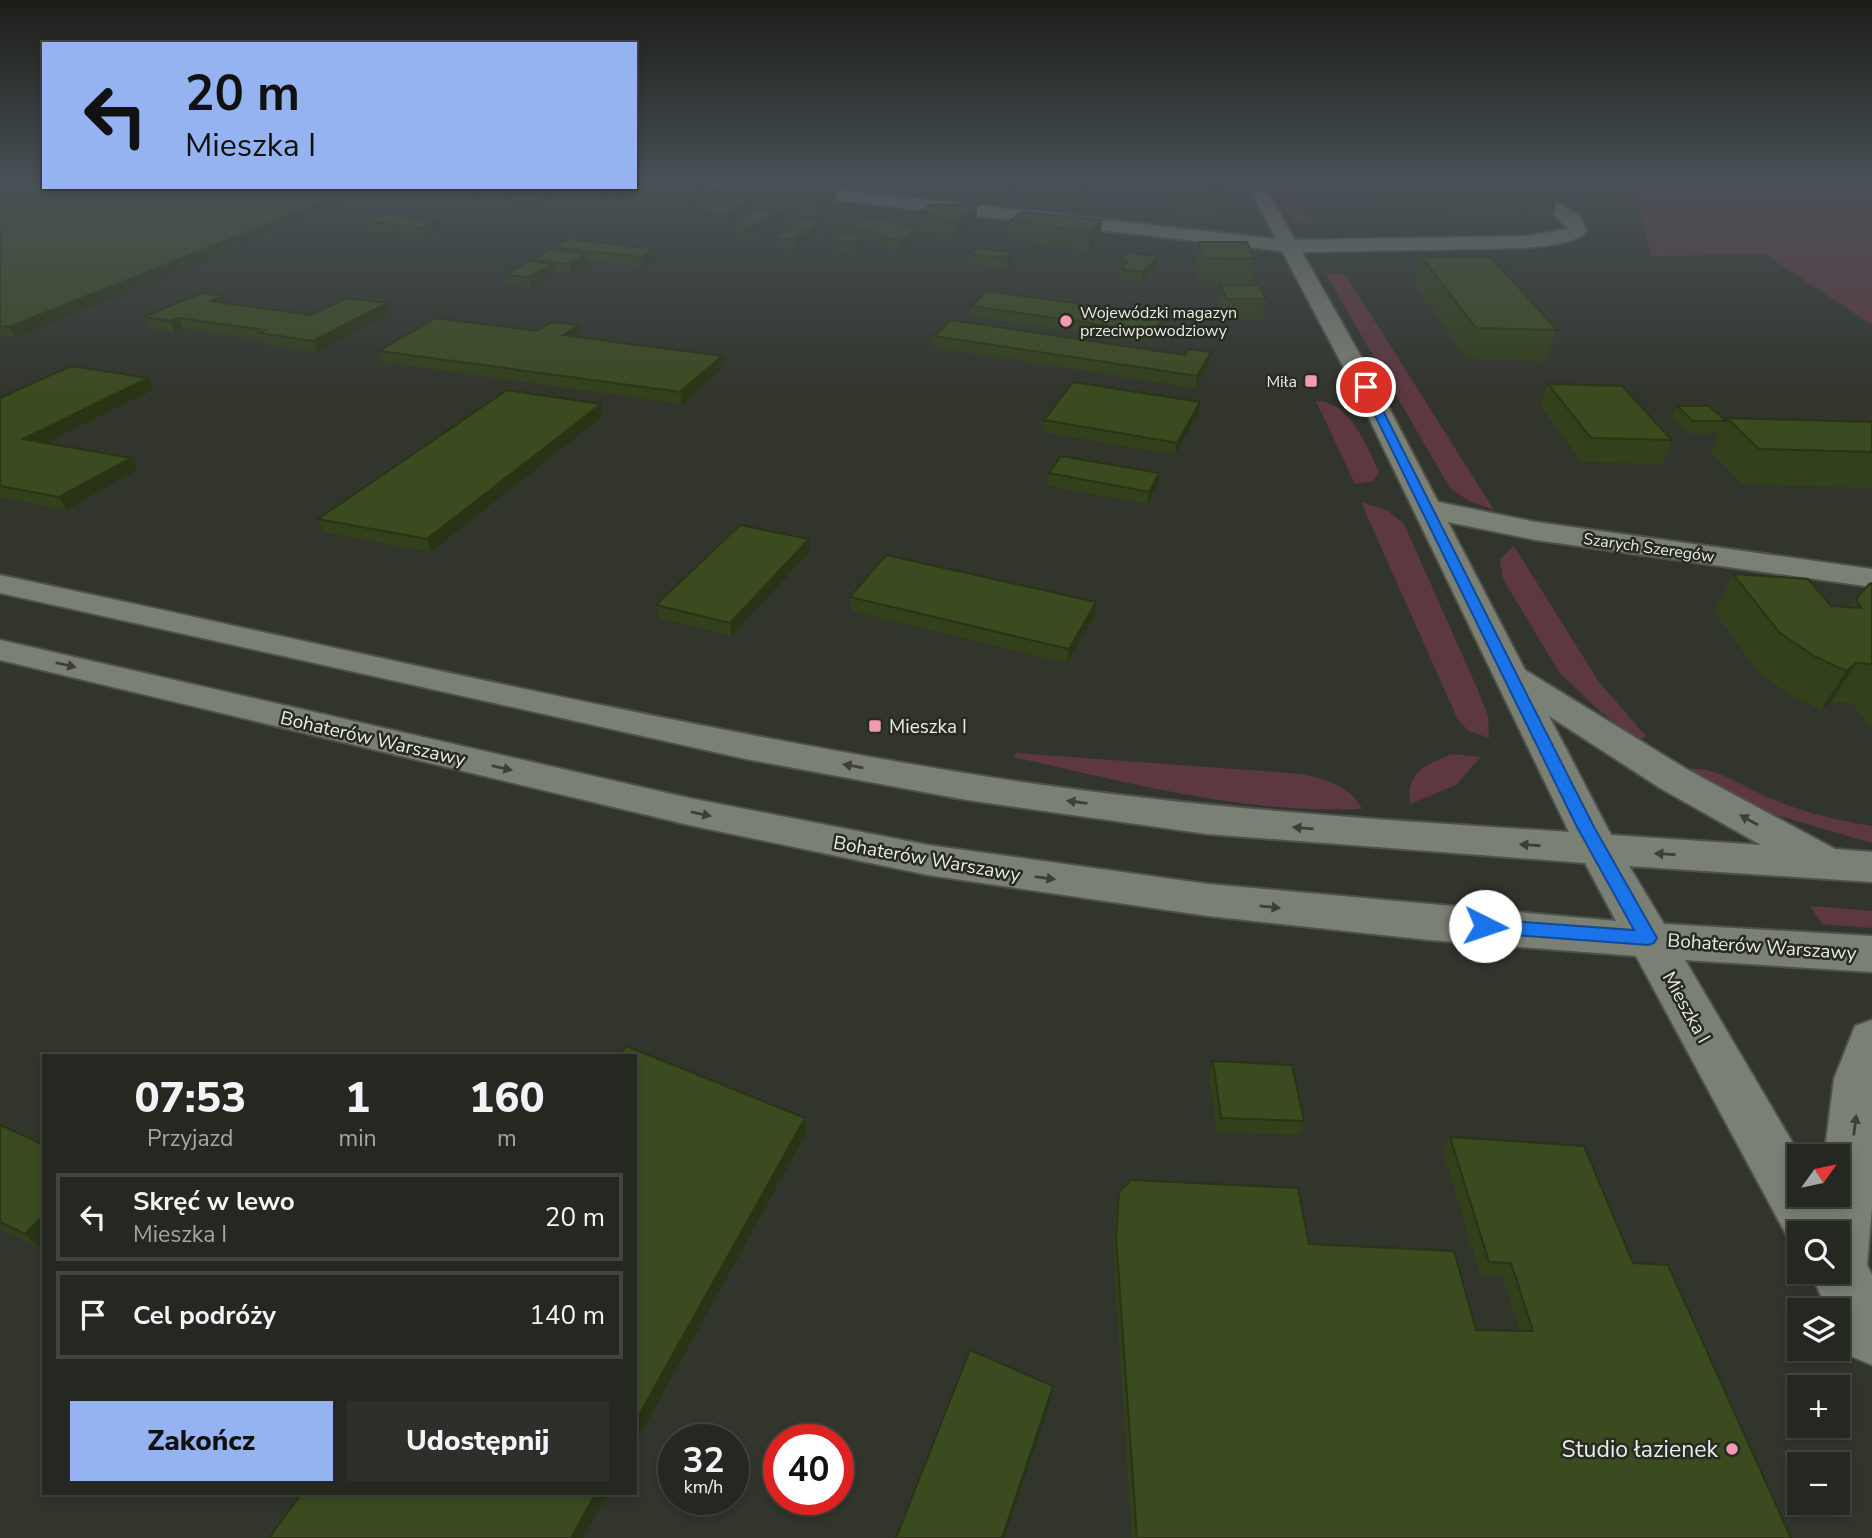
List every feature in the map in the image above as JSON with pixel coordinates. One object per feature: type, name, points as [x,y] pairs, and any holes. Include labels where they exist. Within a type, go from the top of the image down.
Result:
[{"type":"street","name":"Mieszka I","points":[[1291,252],[1428,509],[1598,849],[1809,1221]]},
{"type":"street","name":"Szarych Szeregów","points":[[1428,509],[1536,531],[1872,578]]},
{"type":"street","points":[[0,584],[746,747],[967,787],[1208,820],[1872,867]]},
{"type":"street","name":"Bohaterów Warszawy","points":[[0,650],[634,799],[842,844],[987,870],[1182,898],[1357,916],[1872,954]]},
{"type":"street","points":[[1512,677],[1674,779],[1831,864]]},
{"type":"street","points":[[1843,1221],[1859,1079],[1872,1040]]},
{"type":"street","points":[[1846,1284],[1872,1335]]},
{"type":"shaded area","points":[[1651,252],[1872,252],[1872,325],[1765,254],[1652,256]]},
{"type":"shaded area","points":[[1325,273],[1345,274],[1494,510],[1469,501],[1450,488]]},
{"type":"shaded area","points":[[1316,401],[1338,408],[1356,427],[1379,472],[1373,481],[1355,484]]},
{"type":"shaded area","points":[[1361,502],[1388,511],[1404,524],[1477,688],[1488,716],[1489,738],[1469,731],[1458,720]]},
{"type":"shaded area","points":[[1514,546],[1599,682],[1646,736],[1637,741],[1593,705],[1559,672],[1503,579],[1500,559]]},
{"type":"shaded area","points":[[1016,753],[1302,774],[1328,781],[1344,789],[1362,809],[1274,807],[1186,795],[1014,757]]},
{"type":"shaded area","points":[[1452,754],[1481,757],[1456,785],[1410,804],[1411,784],[1419,771]]},
{"type":"shaded area","points":[[1690,769],[1723,775],[1767,797],[1800,809],[1872,826],[1872,843],[1769,813],[1685,772]]},
{"type":"shaded area","points":[[1810,906],[1872,911],[1872,928],[1822,924]]},
{"type":"building","points":[[0,252],[198,252],[9,327],[0,326]]},
{"type":"building","points":[[545,252],[587,254],[569,264],[532,260]]},
{"type":"building","points":[[595,252],[649,252],[641,257]]},
{"type":"building","points":[[971,252],[1013,252],[1008,258],[968,254]]},
{"type":"building","points":[[1129,252],[1158,257],[1143,272],[1121,269],[1127,262],[1120,261]]},
{"type":"building","points":[[1202,252],[1252,252],[1255,259],[1204,258]]},
{"type":"building","points":[[1421,256],[1491,257],[1557,330],[1476,328]]},
{"type":"building","points":[[529,261],[552,264],[528,277],[505,275]]},
{"type":"building","points":[[1220,285],[1259,285],[1266,299],[1227,299]]},
{"type":"building","points":[[987,291],[1165,316],[1152,332],[971,306]]},
{"type":"building","points":[[201,293],[223,296],[210,301],[311,315],[347,298],[387,303],[313,341],[259,333],[265,330],[178,318],[171,321],[144,317]]},
{"type":"building","points":[[435,318],[537,331],[552,322],[578,325],[563,335],[722,356],[680,392],[379,351]]},
{"type":"building","points":[[951,320],[1185,355],[1189,349],[1211,352],[1197,376],[934,336]]},
{"type":"building","points":[[71,366],[148,378],[23,439],[131,458],[59,497],[0,486],[0,398]]},
{"type":"building","points":[[1073,382],[1200,402],[1177,443],[1044,420]]},
{"type":"building","points":[[1548,384],[1622,386],[1672,440],[1591,438]]},
{"type":"building","points":[[507,390],[601,404],[427,539],[318,519]]},
{"type":"building","points":[[1677,406],[1709,406],[1726,421],[1693,421]]},
{"type":"building","points":[[1727,418],[1872,422],[1872,452],[1759,449]]},
{"type":"building","points":[[1061,456],[1159,473],[1149,492],[1049,473]]},
{"type":"building","points":[[740,525],[809,539],[730,623],[656,605]]},
{"type":"building","points":[[886,555],[1096,602],[1069,649],[850,597]]},
{"type":"building","points":[[1733,574],[1808,579],[1831,606],[1861,608],[1856,599],[1872,583],[1872,664],[1856,663],[1846,671],[1814,656],[1780,633]]},
{"type":"building","points":[[626,1046],[805,1118],[637,1418],[637,1054],[620,1054]]},
{"type":"building","points":[[1213,1061],[1292,1065],[1304,1121],[1221,1118]]},
{"type":"building","points":[[0,1125],[42,1144],[42,1217],[25,1234],[0,1222]]},
{"type":"building","points":[[1450,1137],[1584,1146],[1633,1263],[1668,1265],[1791,1538],[1137,1538],[1116,1237],[1119,1192],[1131,1180],[1298,1188],[1309,1244],[1454,1251],[1476,1330],[1533,1331],[1511,1263],[1489,1262]]},
{"type":"building","points":[[970,1350],[1053,1386],[1002,1538],[896,1538]]},
{"type":"building","points":[[301,1495],[595,1495],[571,1538],[269,1538]]},
{"type":"place","name":"Wojewódzki magazyn przeciwpowodziowy","points":[[1066,321]]},
{"type":"place","name":"Miła","points":[[1311,381]]},
{"type":"place","name":"Mieszka I","points":[[875,726]]},
{"type":"place","name":"Studio łazienek","points":[[1732,1449]]},
{"type":"route","points":[[1366,387],[1586,827],[1648,938],[1485,926]]}]
